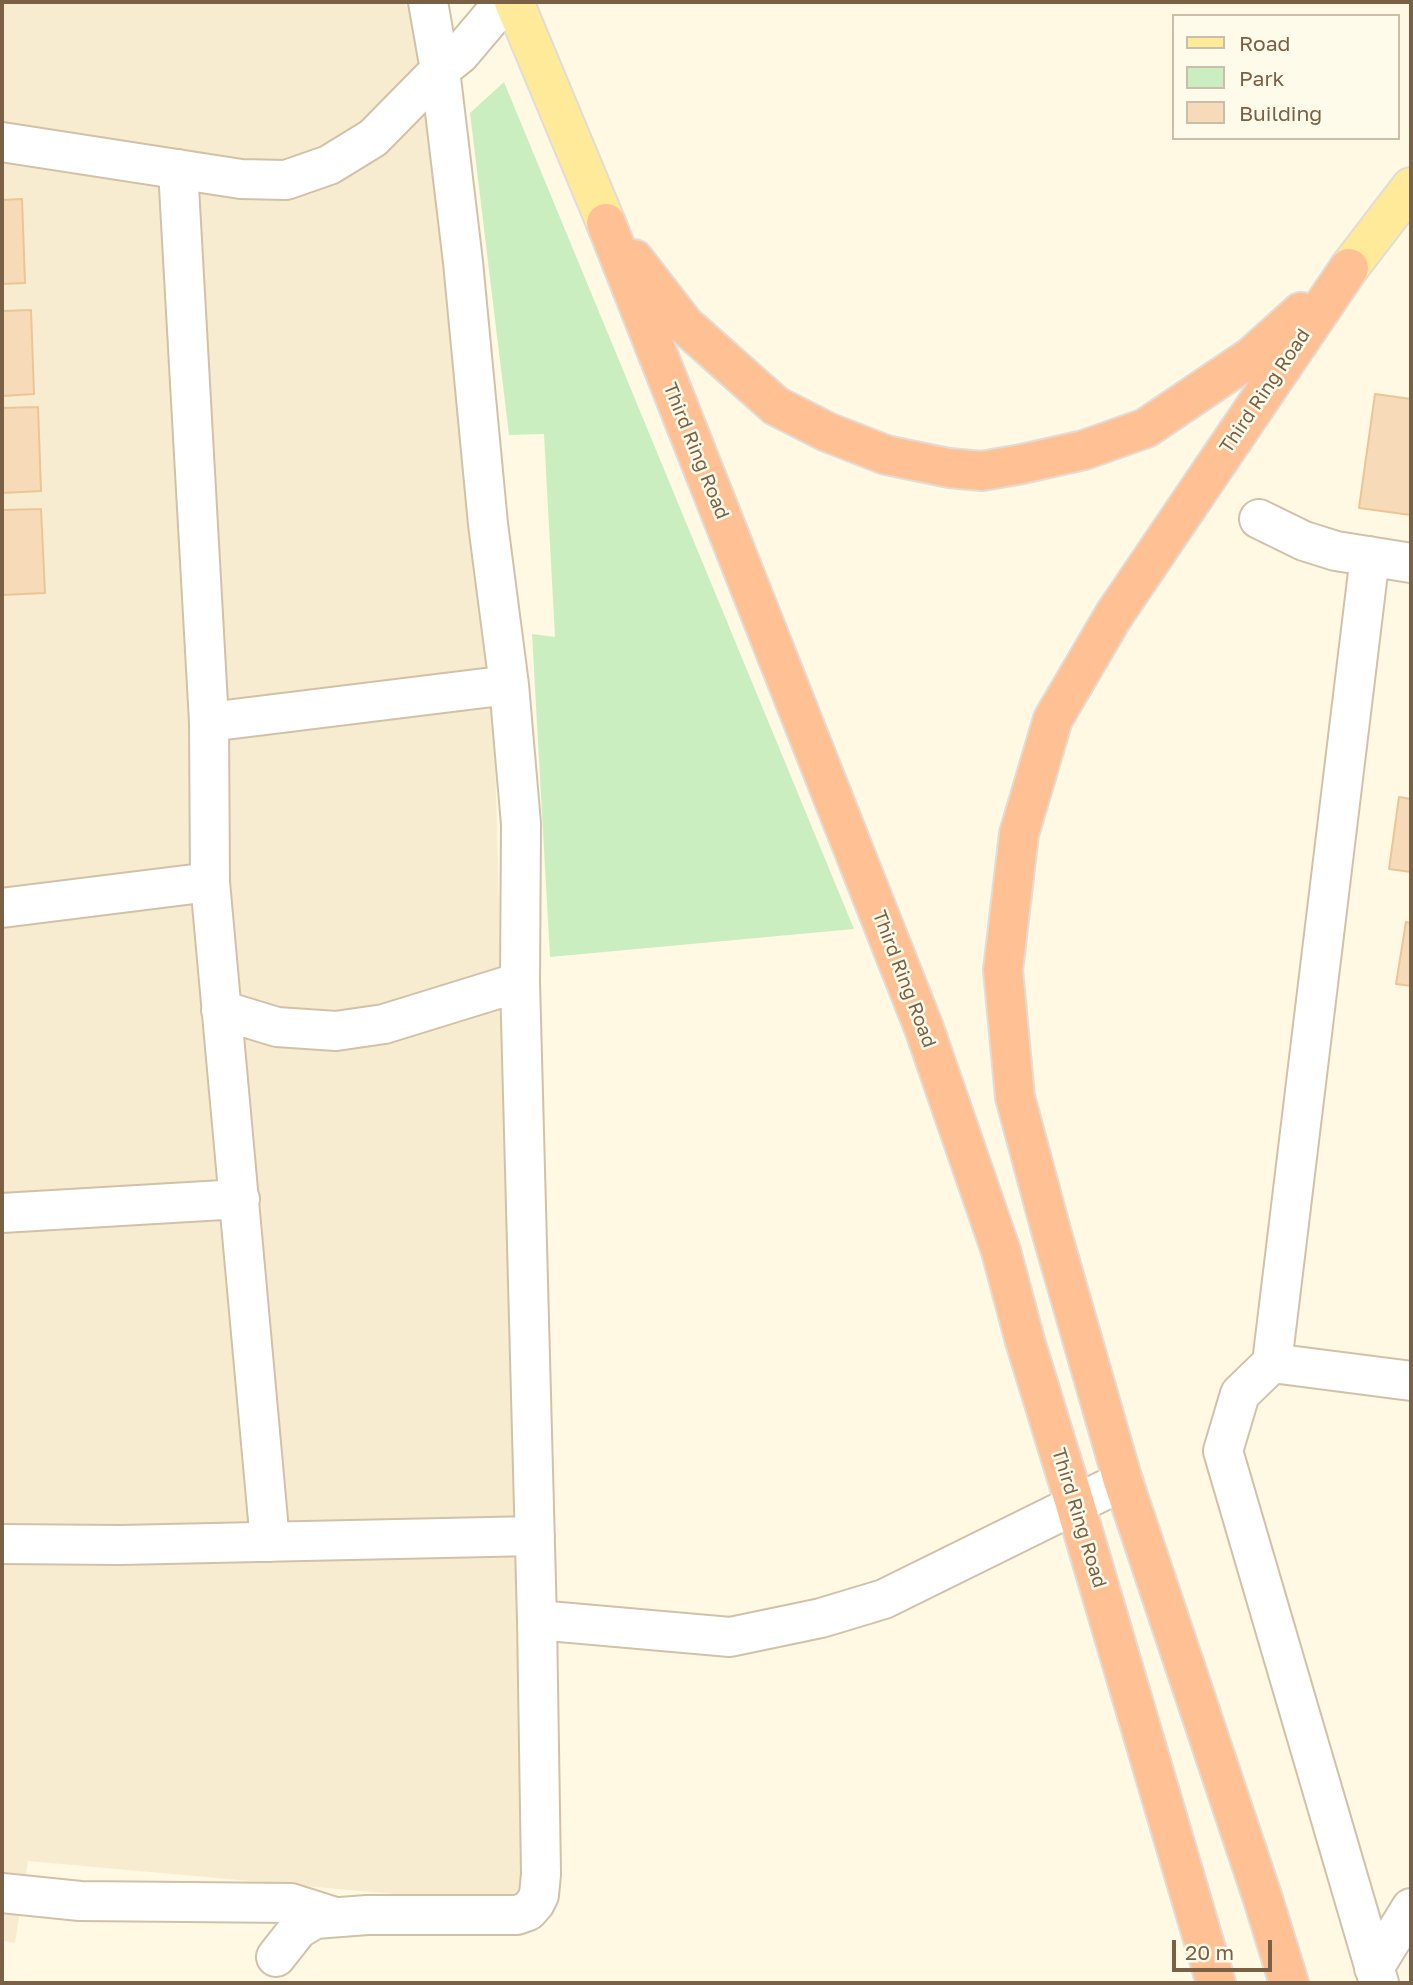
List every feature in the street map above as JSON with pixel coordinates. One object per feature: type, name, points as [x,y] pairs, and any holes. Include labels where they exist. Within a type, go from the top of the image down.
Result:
[{"type":"highway","points":[[606,223],[685,324],[776,406],[827,432],[886,455],[949,468],[982,471],[1084,450],[1146,428],[1251,357],[1349,268]]},
{"type":"highway","name":"Third Ring Road","points":[[606,223],[924,1028],[1001,1251],[1216,1983]]},
{"type":"highway","name":"Third Ring Road","points":[[1289,1983],[1123,1481],[1015,1097],[1003,970],[1019,834],[1053,719],[1114,615],[1349,268]]},
{"type":"main road","name":"Third Ring Road","points":[[514,2],[606,223]]},
{"type":"main road","points":[[1349,268],[1411,187]]},
{"type":"street","points":[[276,1958],[298,1928],[314,1919],[332,1916],[517,1915],[528,1911],[535,1903],[539,1895],[541,1874],[520,982],[521,824],[509,685],[488,524],[463,261],[440,70],[428,2]]},
{"type":"street","points":[[2,142],[241,179],[286,180],[329,165],[373,138],[440,70],[460,54],[504,2]]},
{"type":"street","points":[[178,169],[209,722],[210,882],[270,1542]]},
{"type":"street","points":[[1259,519],[1304,541],[1336,551],[1411,563]]},
{"type":"street","points":[[1370,556],[1272,1363],[1240,1394],[1223,1451],[1376,1976]]},
{"type":"street","points":[[209,722],[509,685]]},
{"type":"street","points":[[2,908],[210,882]]},
{"type":"street","points":[[221,1010],[276,1027],[336,1031],[384,1024],[520,982]]},
{"type":"street","points":[[2,1213],[240,1199]]},
{"type":"street","points":[[1272,1363],[1411,1381]]},
{"type":"street","points":[[537,1620],[730,1637],[821,1618],[884,1599],[1123,1481]]},
{"type":"street","points":[[2,1544],[120,1545],[535,1536]]},
{"type":"street","points":[[2,1893],[80,1900],[291,1903],[332,1916]]},
{"type":"street","points":[[1376,1976],[1411,1908]]},
{"type":"shaded area","points":[[2,2],[405,2],[415,23],[443,179],[495,759],[527,1906],[28,1861],[15,1943],[2,1941]]},
{"type":"green space","points":[[504,82],[854,929],[550,957],[532,634],[555,637],[544,434],[509,435],[470,113]]},
{"type":"building","points":[[22,199],[25,283],[2,284],[2,200]]},
{"type":"building","points":[[31,310],[34,394],[2,396],[2,311]]},
{"type":"building","points":[[1375,394],[1411,399],[1411,515],[1359,508]]},
{"type":"building","points":[[38,407],[41,491],[2,493],[2,408]]},
{"type":"building","points":[[41,509],[45,593],[2,595],[2,510]]},
{"type":"building","points":[[1399,797],[1411,799],[1411,872],[1389,869]]},
{"type":"building","points":[[1406,922],[1411,923],[1411,986],[1396,984]]}]
